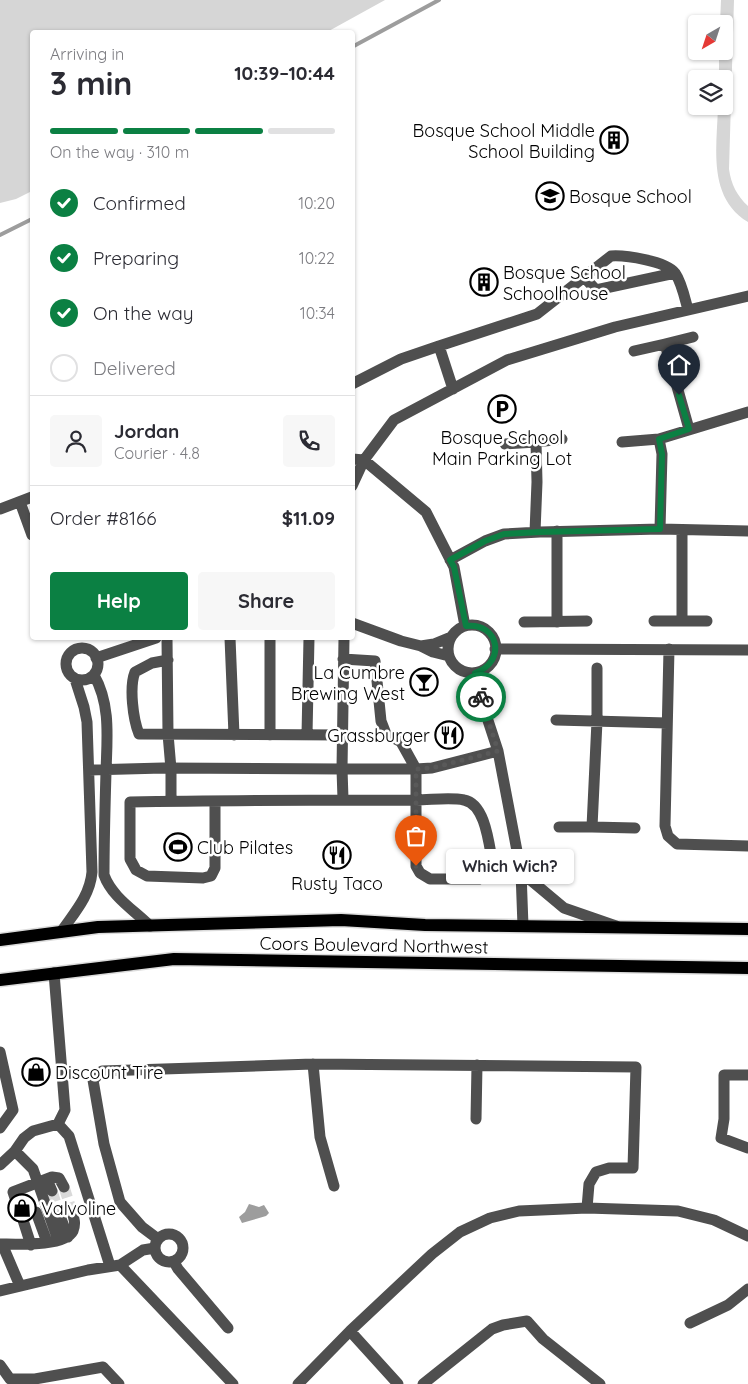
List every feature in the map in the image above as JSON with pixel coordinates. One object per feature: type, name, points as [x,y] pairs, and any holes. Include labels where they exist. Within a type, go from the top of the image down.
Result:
[{"type":"main road","name":"Coors Boulevard Northwest","points":[[0,940],[98,927],[341,920],[425,925],[748,929]]},
{"type":"main road","name":"Coors Boulevard Northwest","points":[[0,980],[174,959],[748,968]]},
{"type":"street","points":[[355,382],[401,359],[537,314],[611,256],[625,255],[666,266],[675,273],[688,310]]},
{"type":"street","points":[[584,277],[596,290],[675,273]]},
{"type":"street","points":[[355,473],[358,460],[394,420],[507,360],[615,328],[748,296]]},
{"type":"street","points":[[634,351],[693,337]]},
{"type":"street","points":[[665,344],[689,429]]},
{"type":"street","points":[[439,346],[453,389]]},
{"type":"street","points":[[622,442],[659,439],[748,412]]},
{"type":"street","points":[[505,444],[562,439]]},
{"type":"street","points":[[659,439],[662,454],[660,529]]},
{"type":"street","points":[[535,532],[536,442]]},
{"type":"street","points":[[358,460],[426,512],[454,567],[466,626]]},
{"type":"street","points":[[0,509],[30,499]]},
{"type":"street","points":[[20,502],[30,530]]},
{"type":"street","points":[[450,560],[485,541],[504,534],[660,529],[748,531]]},
{"type":"street","points":[[682,530],[682,621]]},
{"type":"street","points":[[557,531],[557,622]]},
{"type":"street","points":[[524,622],[587,621]]},
{"type":"street","points":[[654,621],[707,621]]},
{"type":"street","points":[[355,624],[449,656]]},
{"type":"street","points":[[466,626],[480,626],[488,631],[493,638],[495,649],[490,665],[475,673],[459,669],[452,663],[449,656],[448,647],[451,637],[458,629],[466,626]]},
{"type":"street","points":[[421,646],[434,644],[451,637]]},
{"type":"street","points":[[72,640],[76,649]]},
{"type":"street","points":[[96,658],[150,640]]},
{"type":"street","points":[[167,640],[171,801]]},
{"type":"street","points":[[230,640],[234,735]]},
{"type":"street","points":[[270,640],[270,735]]},
{"type":"street","points":[[306,735],[309,640]]},
{"type":"street","points":[[343,799],[344,640]]},
{"type":"street","points":[[61,932],[82,903],[92,880],[87,722],[75,679],[67,672],[66,661],[67,656],[76,649],[86,648],[96,658],[98,665],[94,674],[85,680],[75,679]]},
{"type":"street","points":[[495,649],[748,650]]},
{"type":"street","points":[[669,649],[665,826],[668,836],[677,844],[748,846]]},
{"type":"street","points":[[215,801],[215,868],[211,876],[203,878],[147,876],[136,870],[130,859],[130,802],[343,799],[416,800],[465,800],[476,806],[482,816],[493,865],[487,874],[479,879],[430,879],[420,874],[416,866],[416,800],[416,769],[401,742],[386,734],[381,721],[375,661],[344,659]]},
{"type":"street","points":[[168,660],[152,663],[135,672],[132,680],[135,725],[139,734],[342,735]]},
{"type":"street","points":[[592,827],[597,721],[597,668]]},
{"type":"street","points":[[475,673],[478,690],[498,751],[521,872],[524,926]]},
{"type":"street","points":[[94,674],[102,688],[108,740],[104,875],[114,894],[150,926]]},
{"type":"street","points":[[556,720],[667,723]]},
{"type":"street","points":[[89,770],[416,769],[432,768],[498,751]]},
{"type":"street","points":[[559,827],[635,828]]},
{"type":"street","points":[[521,872],[564,908],[622,928]]},
{"type":"street","points":[[0,1165],[32,1131],[58,1124],[65,1110],[54,973]]},
{"type":"street","points":[[0,1052],[13,1110],[0,1128]]},
{"type":"street","points":[[313,1064],[320,1137],[334,1186]]},
{"type":"street","points":[[0,1291],[88,1270],[115,1266],[157,1243],[162,1236],[171,1234],[182,1242],[183,1252],[174,1262],[161,1260],[158,1257],[157,1243],[120,1202],[104,1144],[93,1080],[102,1071],[313,1064],[636,1067],[633,1168],[609,1168],[596,1172],[589,1184],[588,1208]]},
{"type":"street","points":[[476,1118],[477,1065]]},
{"type":"street","points":[[748,1075],[724,1075],[724,1119],[721,1138],[748,1148]]},
{"type":"street","points":[[58,1124],[68,1136],[115,1266],[233,1384]]},
{"type":"street","points":[[15,1151],[33,1169],[29,1191],[49,1241]]},
{"type":"street","points":[[29,1191],[52,1176],[59,1178],[64,1187]]},
{"type":"street","points":[[29,1191],[52,1191]]},
{"type":"street","points":[[298,1384],[350,1331],[432,1254],[460,1232],[490,1218],[519,1211],[588,1208],[678,1211],[714,1220],[748,1236]]},
{"type":"street","points":[[20,1286],[1,1244],[49,1241],[72,1231],[75,1221],[72,1212]]},
{"type":"street","points":[[49,1241],[29,1214],[49,1241]]},
{"type":"street","points":[[49,1241],[60,1216]]},
{"type":"street","points":[[174,1262],[228,1328]]},
{"type":"street","points":[[690,1323],[728,1305],[748,1289]]},
{"type":"street","points":[[423,1384],[492,1329],[527,1321],[543,1339],[600,1384]]},
{"type":"street","points":[[350,1331],[398,1384]]},
{"type":"street","points":[[0,1366],[10,1379],[36,1379],[102,1367],[119,1384]]},
{"type":"shaded area","points":[[0,0],[385,0],[331,30],[30,30],[30,192],[16,199],[0,203]]},
{"type":"shaded area","points":[[721,0],[734,0],[733,34],[733,15],[720,15]]},
{"type":"shaded area","points":[[719,60],[732,60],[732,70],[719,70]]},
{"type":"shaded area","points":[[718,115],[731,115],[729,169],[735,189],[748,206],[748,222],[735,212],[726,199],[720,185],[716,154]]},
{"type":"shaded area","points":[[249,1204],[259,1207],[264,1205],[269,1213],[266,1216],[242,1223],[239,1217],[245,1212]]},
{"type":"waterway","points":[[355,45],[439,0]]},
{"type":"waterway","points":[[0,235],[30,220]]},
{"type":"tunnel","points":[[64,1187],[72,1212]]},
{"type":"tunnel","points":[[52,1191],[60,1216]]},
{"type":"tunnel","points":[[24,1199],[30,1214]]},
{"type":"way so far","points":[[416,866],[416,769],[432,768],[498,751],[481,697]]},
{"type":"place","name":"Bosque School Middle School Building","points":[[614,140]]},
{"type":"place","name":"Bosque School","points":[[550,196]]},
{"type":"place","name":"Bosque School Schoolhouse","points":[[484,282]]},
{"type":"place","name":"Bosque School Main Parking Lot","points":[[502,409]]},
{"type":"place","name":"La Cumbre Brewing West","points":[[424,682]]},
{"type":"place","name":"Grassburger","points":[[449,735]]},
{"type":"place","name":"Club Pilates","points":[[178,847]]},
{"type":"place","name":"Rusty Taco","points":[[337,855]]},
{"type":"place","name":"Which Wich?","points":[[416,866]]},
{"type":"place","name":"Discount Tire","points":[[36,1072]]},
{"type":"place","name":"Valvoline","points":[[22,1208]]},
{"type":"route","points":[[481,697],[475,673],[490,665],[494,657],[495,646],[493,638],[488,631],[480,626],[466,626],[454,567],[450,560],[485,541],[504,534],[660,529],[662,454],[659,439],[689,429],[679,395]]}]
